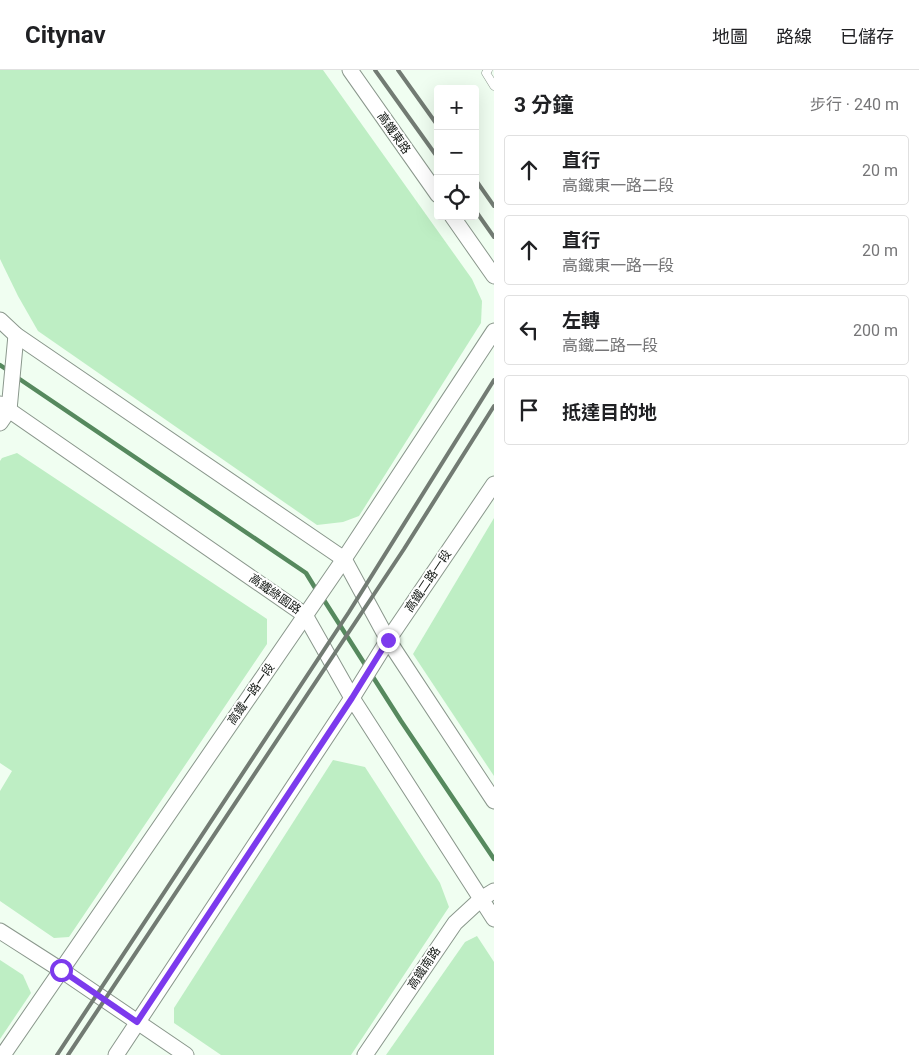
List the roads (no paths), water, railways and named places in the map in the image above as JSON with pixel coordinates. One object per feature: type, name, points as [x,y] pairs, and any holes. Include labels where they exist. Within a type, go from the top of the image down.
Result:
[{"type":"street","name":"高鐵東路","points":[[350,70],[434,189]]},
{"type":"street","points":[[455,220],[494,276]]},
{"type":"street","points":[[0,320],[16,335],[344,559],[388,640],[494,801]]},
{"type":"street","name":"高鐵一路一段","points":[[3,1055],[344,559],[494,331]]},
{"type":"street","points":[[0,422],[16,335]]},
{"type":"street","name":"高鐵綠園路","points":[[4,407],[305,615],[352,698],[494,919]]},
{"type":"street","name":"高鐵二路一段","points":[[116,1055],[352,698],[388,640],[494,484]]},
{"type":"street","name":"高鐵南路","points":[[365,1055],[455,923],[481,899],[494,890]]},
{"type":"street","points":[[0,930],[101,996],[186,1055]]},
{"type":"lane","points":[[488,70],[486,73],[494,86]]},
{"type":"waterway","points":[[0,365],[9,371]]},
{"type":"waterway","points":[[15,376],[306,573],[317,591]]},
{"type":"waterway","points":[[322,597],[401,721],[494,859]]},
{"type":"railway","points":[[375,70],[434,152]]},
{"type":"railway","points":[[398,70],[434,120]]},
{"type":"railway","points":[[479,185],[494,206]]},
{"type":"railway","points":[[479,216],[494,237]]},
{"type":"railway","points":[[57,1055],[349,612],[494,380]]},
{"type":"railway","points":[[68,1055],[404,549],[494,406]]}]
